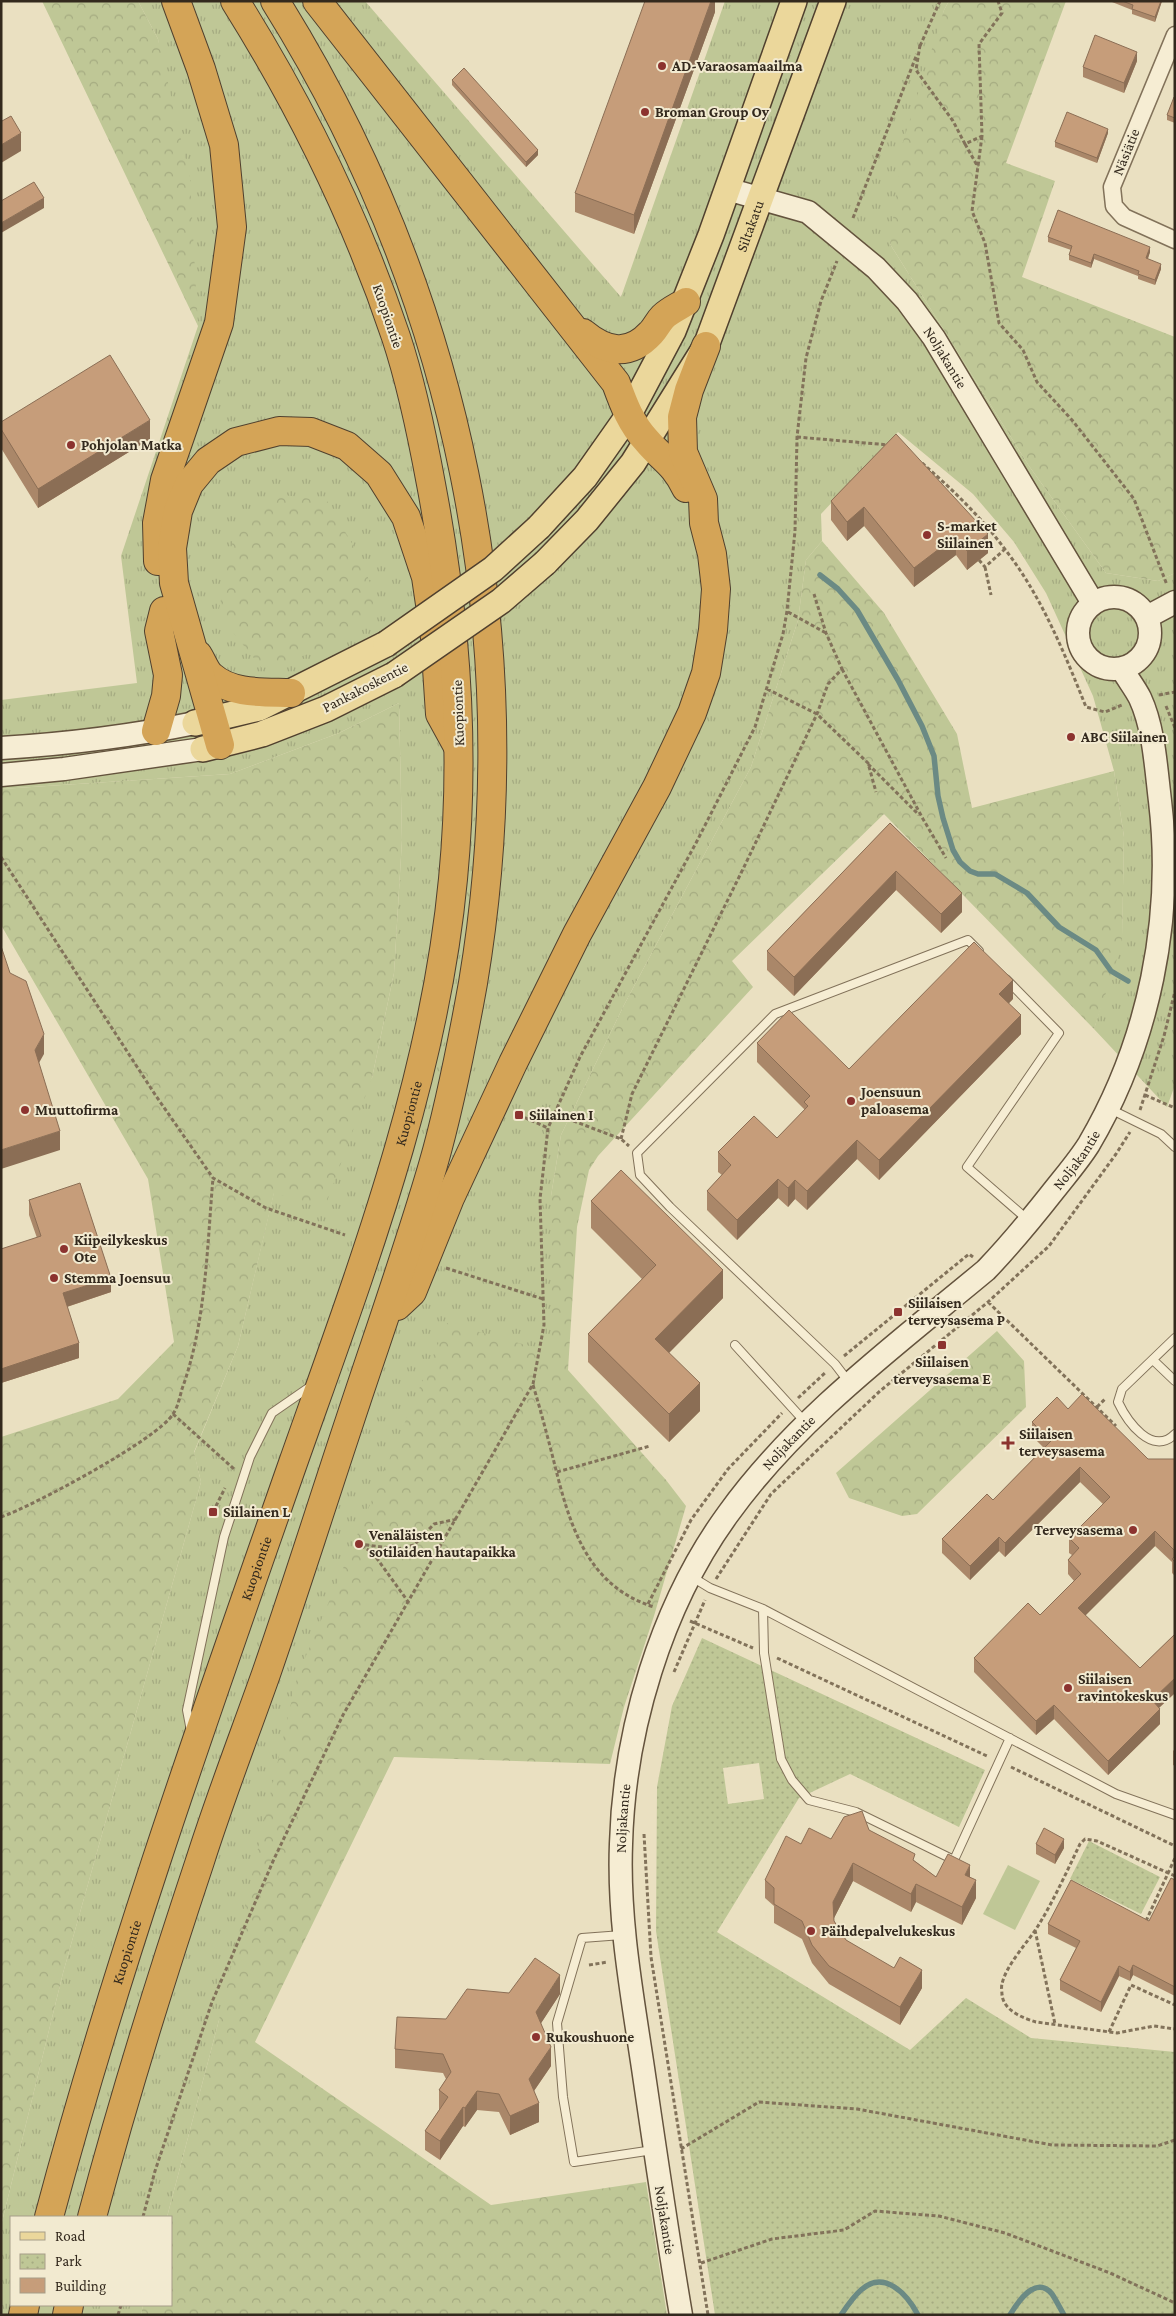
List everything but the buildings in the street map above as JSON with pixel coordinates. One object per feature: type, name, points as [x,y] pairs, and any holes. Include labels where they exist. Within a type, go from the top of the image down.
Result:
[{"type":"highway","points":[[176,1],[201,69],[224,145],[232,227],[220,323],[165,480],[157,523],[158,565],[164,611],[208,734]]},
{"type":"highway","name":"Kuopiontie","points":[[49,2216],[132,1930],[324,1377],[398,1153],[424,1054],[441,973],[454,879],[460,749],[457,662],[443,548],[420,426],[398,342],[368,259],[324,158],[277,68],[235,1]]},
{"type":"highway","points":[[92,2216],[201,1857],[266,1672],[385,1318],[434,1161],[460,1056],[474,978],[487,871],[493,751],[490,653],[478,542],[453,416],[430,334],[398,245],[356,145],[309,54],[276,1]]},
{"type":"highway","points":[[317,1],[616,383],[628,416],[647,441],[667,459],[680,476],[704,523]]},
{"type":"highway","points":[[568,321],[596,344],[615,350],[635,346],[651,333],[663,317],[686,302]]},
{"type":"highway","points":[[385,1318],[412,1292],[450,1198],[513,1063],[577,934],[657,787],[692,713],[706,673],[713,630],[716,589],[712,554],[704,523],[703,499],[683,452],[682,417],[706,346]]},
{"type":"highway","points":[[208,734],[194,650],[174,583],[172,548],[178,511],[189,484],[208,461],[236,442],[279,431],[311,432],[347,446],[379,474],[406,517],[426,577],[434,638],[440,714],[460,749]]},
{"type":"highway","points":[[156,731],[166,696],[168,675],[159,630],[164,611]]},
{"type":"highway","points":[[194,650],[210,675],[230,687],[255,692],[292,693]]},
{"type":"main road","points":[[628,416],[673,331],[686,302],[794,1]]},
{"type":"main road","name":"Siltakatu","points":[[647,441],[706,346],[833,1]]},
{"type":"main road","name":"Noljakantie","points":[[727,189],[808,212],[876,268],[908,301],[934,338],[1093,603]]},
{"type":"main road","name":"Pankakoskentie","points":[[1,775],[64,769],[208,734],[386,644],[493,569],[539,527],[585,477],[628,416]]},
{"type":"main road","name":"Pankakoskentie","points":[[1,748],[156,731],[208,734],[262,734],[317,712],[394,675],[494,606],[545,563],[587,520],[633,463],[647,441]]},
{"type":"main road","points":[[1117,597],[1129,600],[1140,607],[1147,618],[1150,632],[1148,644],[1143,655],[1133,664],[1122,669],[1098,666],[1088,658],[1081,648],[1078,636],[1079,623],[1084,612],[1093,603],[1104,598],[1117,597]]},
{"type":"main road","points":[[1147,618],[1174,602]]},
{"type":"main road","name":"Noljakantie","points":[[680,2315],[624,1934],[620,1844],[626,1784],[639,1710],[656,1654],[690,1576],[726,1516],[764,1469],[850,1383],[986,1270],[1029,1222],[1088,1145],[1108,1108],[1134,1047],[1148,996],[1170,840],[1154,747],[1140,698],[1122,669]]},
{"type":"street","name":"Näsiätie","points":[[1175,34],[1112,187],[1114,206],[1124,217],[1175,240]]},
{"type":"lane","points":[[850,1383],[835,1364],[670,1207],[640,1175],[637,1153],[775,1014],[968,940],[987,960]]},
{"type":"lane","points":[[1000,973],[1059,1033],[968,1167],[1029,1222]]},
{"type":"lane","points":[[1108,1108],[1136,1120],[1161,1134],[1175,1147]]},
{"type":"lane","points":[[1175,1338],[1122,1389],[1118,1402],[1126,1418],[1150,1440],[1164,1441],[1175,1434]]},
{"type":"lane","points":[[735,1345],[807,1424]]},
{"type":"lane","points":[[1153,1360],[1175,1382]]},
{"type":"lane","points":[[194,1747],[187,1710],[224,1537],[250,1457],[272,1413],[324,1377]]},
{"type":"lane","points":[[690,1576],[710,1588],[762,1609],[1116,1794],[1175,1815]]},
{"type":"lane","points":[[762,1609],[764,1652],[781,1759],[792,1780],[809,1800],[856,1812],[954,1860],[1010,1738]]},
{"type":"lane","points":[[624,1934],[582,1938],[557,2023],[563,2097],[574,2162],[655,2150]]},
{"type":"path","points":[[853,218],[920,45],[940,1]]},
{"type":"path","points":[[998,1],[1002,13],[979,44],[982,136],[972,211],[986,243],[1000,323],[1022,350],[1037,382],[1072,420],[1134,499],[1174,602]]},
{"type":"path","points":[[920,45],[916,70],[954,121],[978,167]]},
{"type":"path","points":[[965,144],[982,136]]},
{"type":"path","points":[[143,2216],[155,2171],[186,2076],[212,2002],[252,1906],[331,1738],[385,1640],[409,1603],[533,1384],[544,1325],[540,1199],[548,1128],[580,1057],[755,727],[787,611],[795,531],[802,384],[811,336],[821,301],[837,261]]},
{"type":"path","points":[[798,437],[893,445]]},
{"type":"path","points":[[918,459],[962,499],[1005,549],[1037,597],[1065,655],[1086,708],[1106,712],[1140,698],[1175,692]]},
{"type":"path","points":[[985,567],[1005,549]]},
{"type":"path","points":[[979,560],[985,567],[991,595]]},
{"type":"path","points":[[814,594],[826,633],[842,669],[946,858]]},
{"type":"path","points":[[787,611],[826,633]]},
{"type":"path","points":[[621,1139],[632,1094],[817,714],[828,684],[842,669]]},
{"type":"path","points":[[767,689],[817,714],[923,819]]},
{"type":"path","points":[[868,763],[876,792]]},
{"type":"path","points":[[1,857],[156,1096],[213,1178],[266,1208],[345,1235]]},
{"type":"path","points":[[670,1680],[696,1624],[710,1588],[771,1494],[880,1391],[988,1302],[1036,1259],[1055,1239],[1116,1154],[1136,1120],[1164,1036],[1175,991]]},
{"type":"path","points":[[1145,1095],[1175,1108]]},
{"type":"path","points":[[555,1114],[621,1139],[637,1153]]},
{"type":"path","points":[[519,1115],[548,1128]]},
{"type":"path","points":[[1,1517],[40,1499],[104,1464],[160,1429],[173,1414],[190,1369],[198,1327],[213,1178]]},
{"type":"path","points":[[445,1268],[543,1299]]},
{"type":"path","points":[[988,1302],[1097,1407]]},
{"type":"path","points":[[533,1384],[571,1526],[590,1560],[618,1591],[764,1652],[1175,1846]]},
{"type":"path","points":[[173,1414],[234,1470],[230,1478]]},
{"type":"path","points":[[647,1604],[691,1520],[728,1469],[774,1419]]},
{"type":"path","points":[[556,1472],[650,1446]]},
{"type":"path","points":[[213,1512],[226,1486]]},
{"type":"path","points":[[409,1603],[373,1553],[359,1544],[398,1548],[414,1546],[434,1524],[457,1518]]},
{"type":"path","points":[[643,1831],[651,1957],[708,2315]]},
{"type":"path","points":[[1175,1876],[1097,1840],[1085,1839],[1080,1844],[1063,1880],[1002,1984],[1002,1995],[1008,2007],[1024,2019],[1117,2033],[1154,2026],[1175,2029]]},
{"type":"path","points":[[1138,1917],[1146,1921],[1175,1858]]},
{"type":"path","points":[[1063,1880],[1072,1884]]},
{"type":"path","points":[[1035,1930],[1055,2024]]},
{"type":"path","points":[[1109,2032],[1130,1985],[1175,2005]]},
{"type":"path","points":[[681,2149],[759,2102],[856,2109],[1052,2145],[1157,2146],[1175,2140]]},
{"type":"path","points":[[700,2263],[772,2239],[844,2230],[875,2211],[939,2216],[1005,2233],[1110,2273],[1175,2303]]},
{"type":"green space","points":[[42,1],[138,1],[158,39],[190,179],[198,326]]},
{"type":"green space","points":[[138,1],[365,1],[621,297],[725,1],[949,1],[944,10],[890,244],[1029,466],[1106,573],[1158,581],[1175,573],[1175,1085],[1167,1107],[1094,1029],[1122,935],[1124,837],[1114,771],[1093,696],[1046,593],[1014,542],[973,494],[898,432],[821,514],[822,541],[806,560],[798,620],[751,767],[624,1005],[561,1135],[551,1196],[551,1352],[219,2020],[167,2216],[10,2216],[10,2306],[143,2306],[141,2315],[1,2315],[1,2226],[63,1973],[201,1482],[194,1453],[238,1346],[274,1192],[372,1078],[394,973],[402,840],[399,703],[339,733],[230,774],[1,789],[1,700],[137,683],[121,556],[198,326],[158,39]]},
{"type":"green space","points":[[949,1],[1066,1],[1006,163],[1055,181],[1022,277],[1175,337],[1175,573],[1158,581],[1106,573],[1029,466],[890,244],[902,145],[944,10]]},
{"type":"green space","points":[[276,494],[327,501],[360,557],[379,606],[322,650],[262,668],[218,614],[236,525]]},
{"type":"green space","points":[[822,541],[884,613],[957,734],[972,808],[1114,771],[1124,837],[1122,944],[1094,1029],[884,814],[732,961],[753,987],[598,1156],[589,1170],[577,1227],[568,1370],[666,1480],[686,1506],[654,1616],[624,1707],[610,1764],[394,1757],[255,2042],[491,2205],[646,2182],[667,2315],[141,2315],[143,2306],[172,2306],[172,2216],[167,2216],[219,2020],[297,1677],[447,1323],[551,1352],[551,1196],[561,1135],[624,1005],[751,767],[798,620],[806,560]]},
{"type":"green space","points":[[399,703],[402,840],[394,973],[372,1078],[325,1207],[274,1193],[238,1346],[194,1452],[201,1482],[63,1973],[1,2226],[1,1437],[118,1399],[174,1342],[148,1179],[1,925],[1,789],[230,774],[339,733]]},
{"type":"green space","points":[[997,1331],[1024,1361],[1026,1407],[917,1514],[902,1516],[849,1498],[836,1473]]},
{"type":"green space","points":[[702,1638],[985,1770],[959,1827],[850,1774],[799,1798],[717,1932],[910,2050],[966,1998],[1031,2038],[1175,2052],[1175,2315],[715,2315],[656,1931],[657,1787],[672,1706]],"holes":[[[759,1763],[764,1799],[728,1804],[723,1768]]]},
{"type":"green space","points":[[1089,1841],[1160,1877],[1141,1914],[1070,1879]]},
{"type":"green space","points":[[1008,1865],[1040,1881],[1015,1930],[983,1914]]},
{"type":"waterway","points":[[820,575],[838,589],[857,610],[898,680],[922,726],[934,756],[938,796],[943,818],[953,850],[960,862],[970,871],[978,874],[995,874],[1027,893],[1059,927],[1096,950],[1111,971],[1128,981]]},
{"type":"waterway","points":[[841,2315],[861,2290],[870,2284],[878,2282],[886,2283],[901,2292],[918,2315]]},
{"type":"waterway","points":[[1010,2315],[1022,2298],[1040,2287],[1052,2294],[1064,2315]]},
{"type":"place","name":"AD-Varaosamaailma","points":[[662,66]]},
{"type":"place","name":"Broman Group Oy","points":[[645,112]]},
{"type":"place","name":"Pohjolan Matka","points":[[71,445]]},
{"type":"place","name":"S-market Siilainen","points":[[927,535]]},
{"type":"place","name":"ABC Siilainen","points":[[1071,737]]},
{"type":"place","name":"Joensuun paloasema","points":[[851,1101]]},
{"type":"place","name":"Muuttofirma","points":[[25,1110]]},
{"type":"place","name":"Siilainen I","points":[[519,1115]]},
{"type":"place","name":"Kiipeilykeskus Ote","points":[[64,1249]]},
{"type":"place","name":"Stemma Joensuu","points":[[54,1278]]},
{"type":"place","name":"Siilaisen terveysasema P","points":[[898,1312]]},
{"type":"place","name":"Siilaisen terveysasema E","points":[[942,1345]]},
{"type":"place","name":"Siilaisen terveysasema","points":[[1008,1443]]},
{"type":"place","name":"Siilainen L","points":[[213,1512]]},
{"type":"place","name":"Terveysasema","points":[[1133,1530]]},
{"type":"place","name":"Venäläisten sotilaiden hautapaikka","points":[[359,1544]]},
{"type":"place","name":"Siilaisen ravintokeskus","points":[[1068,1688]]},
{"type":"place","name":"Päihdepalvelukeskus","points":[[811,1931]]},
{"type":"place","name":"Rukoushuone","points":[[536,2037]]}]
